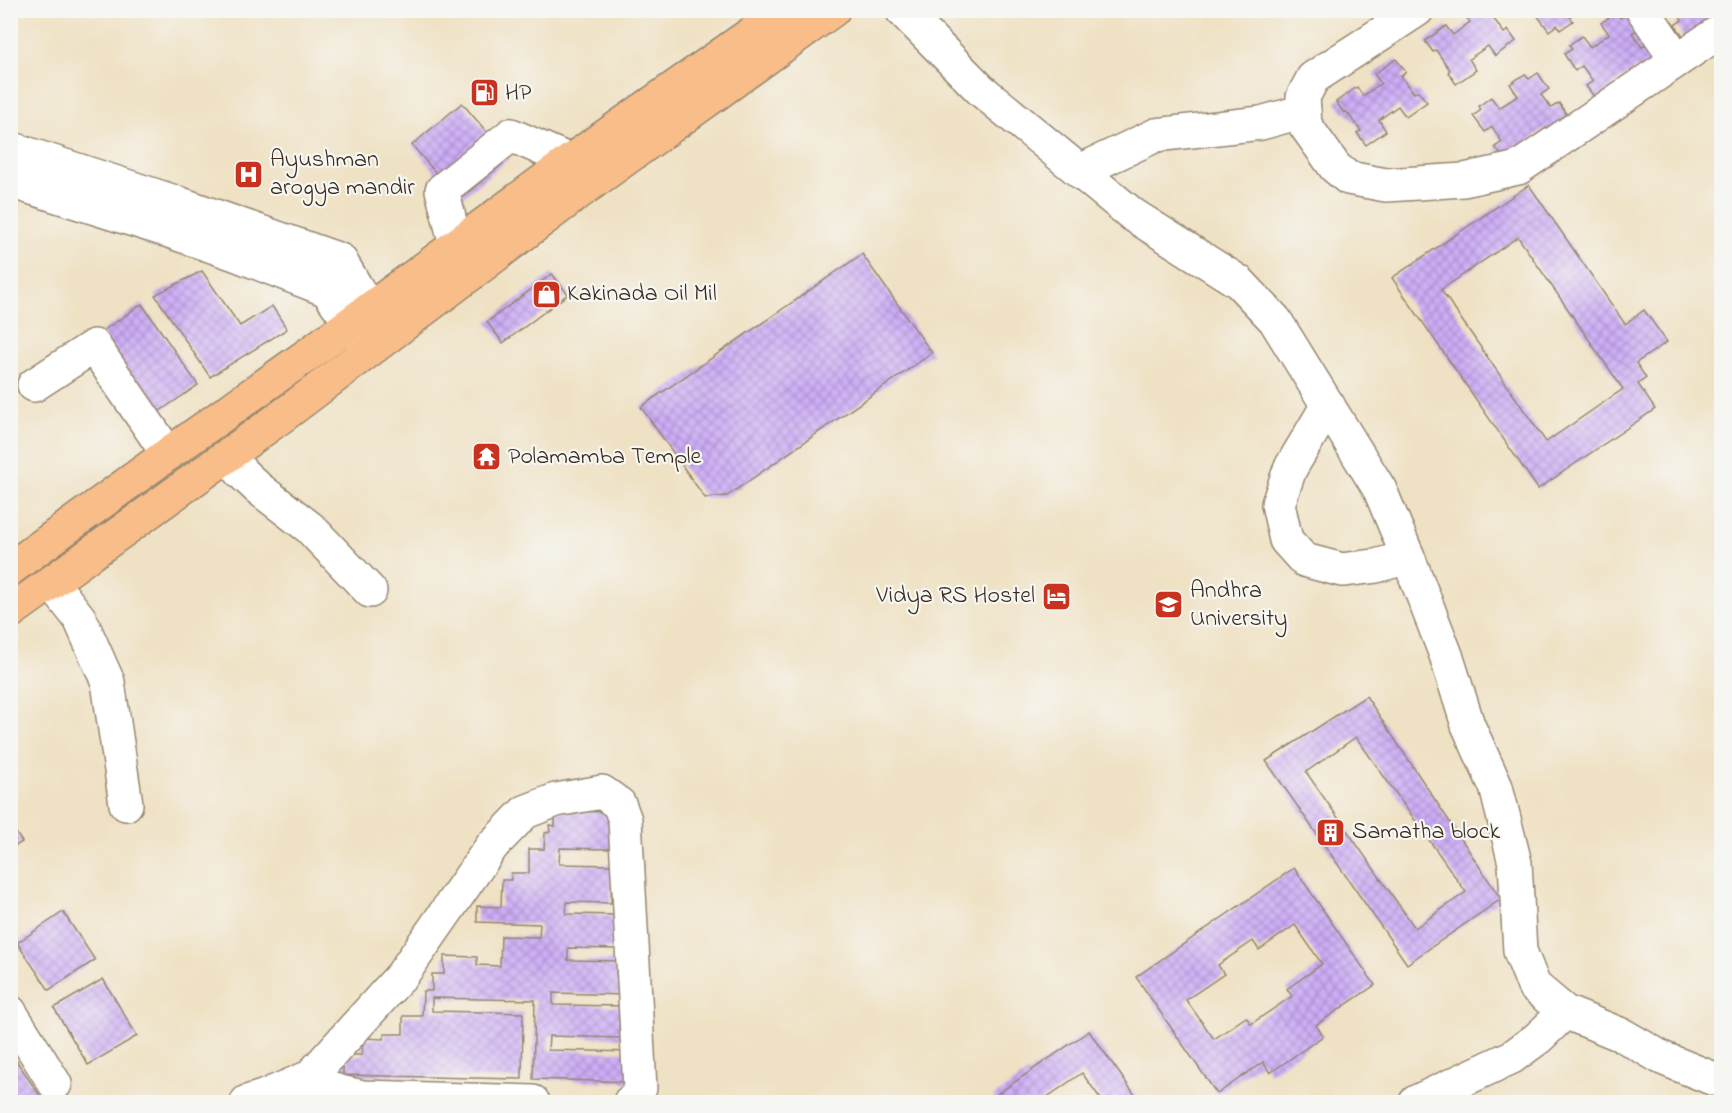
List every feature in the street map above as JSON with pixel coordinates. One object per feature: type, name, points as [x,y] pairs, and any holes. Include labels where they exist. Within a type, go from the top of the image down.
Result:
[{"type":"main road","points":[[10,569],[570,161],[785,10]]},
{"type":"main road","points":[[10,612],[228,456],[578,193],[833,10]]},
{"type":"street","points":[[902,10],[981,90],[1132,215],[1239,282],[1275,320],[1380,490],[1408,557],[1446,655],[1468,725],[1496,787],[1515,863],[1520,951],[1534,986],[1565,1012],[1624,1036],[1662,1058],[1722,1081]]},
{"type":"street","points":[[1417,10],[1313,78],[1303,97],[1305,125],[1335,167],[1348,178],[1386,185],[1464,180],[1518,168],[1722,30]]},
{"type":"street","points":[[1643,10],[1677,60]]},
{"type":"street","points":[[1080,171],[1156,135],[1261,123],[1304,111]]},
{"type":"street","points":[[456,245],[442,190],[511,135],[570,161]]},
{"type":"street","points":[[10,148],[175,218],[235,254],[327,290],[359,316],[378,344]]},
{"type":"street","points":[[10,181],[175,218]]},
{"type":"street","points":[[34,385],[94,346],[168,454]]},
{"type":"street","points":[[1328,405],[1290,469],[1278,504],[1286,540],[1304,560],[1342,570],[1376,566],[1408,557]]},
{"type":"street","points":[[228,456],[258,488],[310,528],[370,591]]},
{"type":"street","points":[[51,583],[80,619],[108,682],[126,804]]},
{"type":"street","points":[[247,1102],[310,1077],[402,975],[492,846],[525,812],[556,800],[602,792],[619,804],[625,820],[640,1088],[634,1101],[630,1102]]},
{"type":"street","points":[[10,1012],[55,1084]]},
{"type":"street","points":[[1416,1102],[1512,1057],[1538,1038],[1565,1012]]},
{"type":"street","points":[[310,1077],[336,1091],[363,1097],[534,1102]]},
{"type":"building","points":[[1469,10],[1495,10],[1496,12],[1491,15],[1504,33],[1508,30],[1516,41],[1495,56],[1488,46],[1469,59],[1476,70],[1456,84],[1448,72],[1450,70],[1436,50],[1433,52],[1425,41],[1446,26],[1453,35],[1470,22],[1464,14]]},
{"type":"building","points":[[1543,10],[1565,10],[1573,21],[1560,30],[1557,25],[1549,31],[1537,15]]},
{"type":"building","points":[[1675,10],[1721,10],[1704,22],[1711,31],[1687,41],[1675,25],[1682,20]]},
{"type":"building","points":[[1629,12],[1640,28],[1632,33],[1642,47],[1650,42],[1663,60],[1643,77],[1637,67],[1615,83],[1598,102],[1586,86],[1593,81],[1582,66],[1575,71],[1564,54],[1572,49],[1569,45],[1582,36],[1590,47],[1609,34],[1601,23],[1616,13],[1620,18]]},
{"type":"building","points":[[1396,59],[1406,72],[1401,76],[1414,93],[1418,91],[1427,102],[1406,117],[1398,106],[1379,120],[1386,131],[1366,145],[1357,133],[1361,131],[1336,102],[1357,87],[1363,96],[1381,83],[1374,74]]},
{"type":"building","points":[[1538,73],[1549,89],[1541,95],[1551,108],[1559,103],[1571,121],[1552,138],[1546,128],[1524,144],[1531,153],[1507,163],[1495,147],[1502,142],[1492,127],[1485,132],[1473,116],[1481,110],[1479,106],[1491,97],[1499,108],[1518,96],[1510,84],[1525,74],[1529,79]]},
{"type":"building","points":[[462,103],[509,158],[459,200],[412,145]]},
{"type":"building","points":[[1529,185],[1625,324],[1644,310],[1667,342],[1636,363],[1646,378],[1638,384],[1655,409],[1538,489],[1392,278]],"holes":[[[1518,237],[1623,389],[1546,442],[1441,290]]]},
{"type":"building","points":[[862,254],[932,353],[727,496],[705,498],[641,407]]},
{"type":"building","points":[[202,271],[240,326],[272,306],[287,329],[210,377],[155,295]]},
{"type":"building","points":[[552,274],[568,294],[503,343],[487,322]]},
{"type":"building","points":[[142,304],[198,385],[157,413],[101,332]]},
{"type":"building","name":"Samatha block","points":[[1366,696],[1501,899],[1407,964],[1266,761]],"holes":[[[1356,737],[1466,892],[1415,928],[1306,772]]]},
{"type":"building","points":[[555,811],[613,812],[612,849],[560,848],[559,864],[612,865],[611,903],[567,902],[566,914],[618,915],[617,949],[568,948],[568,960],[626,961],[625,995],[553,993],[553,1005],[625,1006],[624,1038],[549,1036],[548,1050],[632,1052],[631,1082],[533,1079],[535,1000],[432,998],[432,1011],[523,1013],[522,1079],[343,1075],[343,1055],[362,1055],[363,1038],[384,1039],[384,1034],[403,1034],[403,1016],[422,1016],[423,991],[432,991],[432,974],[444,974],[444,956],[477,957],[477,965],[500,966],[501,936],[539,937],[540,924],[477,922],[477,906],[501,907],[502,880],[511,880],[511,873],[529,873],[529,849],[544,849],[545,833],[550,832],[549,825],[555,826]]},
{"type":"building","points":[[10,824],[22,842],[10,849]]},
{"type":"building","points":[[1294,868],[1375,985],[1316,1025],[1323,1036],[1270,1073],[1263,1062],[1217,1094],[1136,977]],"holes":[[[1295,925],[1322,964],[1287,989],[1292,996],[1251,1024],[1246,1017],[1214,1039],[1186,1000],[1224,974],[1218,965],[1253,941],[1259,950]]]},
{"type":"building","points":[[63,912],[95,960],[49,990],[17,943]]},
{"type":"building","points":[[103,979],[137,1036],[88,1065],[54,1008]]},
{"type":"building","points":[[1089,1031],[1140,1102],[1103,1102],[1082,1073],[1040,1102],[997,1102],[993,1097]]},
{"type":"building","points":[[10,1051],[40,1096],[29,1102],[10,1102]]},
{"type":"place","name":"HP","points":[[484,93]]},
{"type":"place","name":"Ayushman arogya mandir","points":[[249,174]]},
{"type":"place","name":"Kakinada Oil Mil","points":[[546,294]]},
{"type":"place","name":"Polamamba Temple","points":[[487,457]]},
{"type":"place","name":"Vidya RS Hostel","points":[[1056,596]]},
{"type":"place","name":"Andhra University","points":[[1169,605]]},
{"type":"place","name":"Samatha block","points":[[1331,832]]}]
